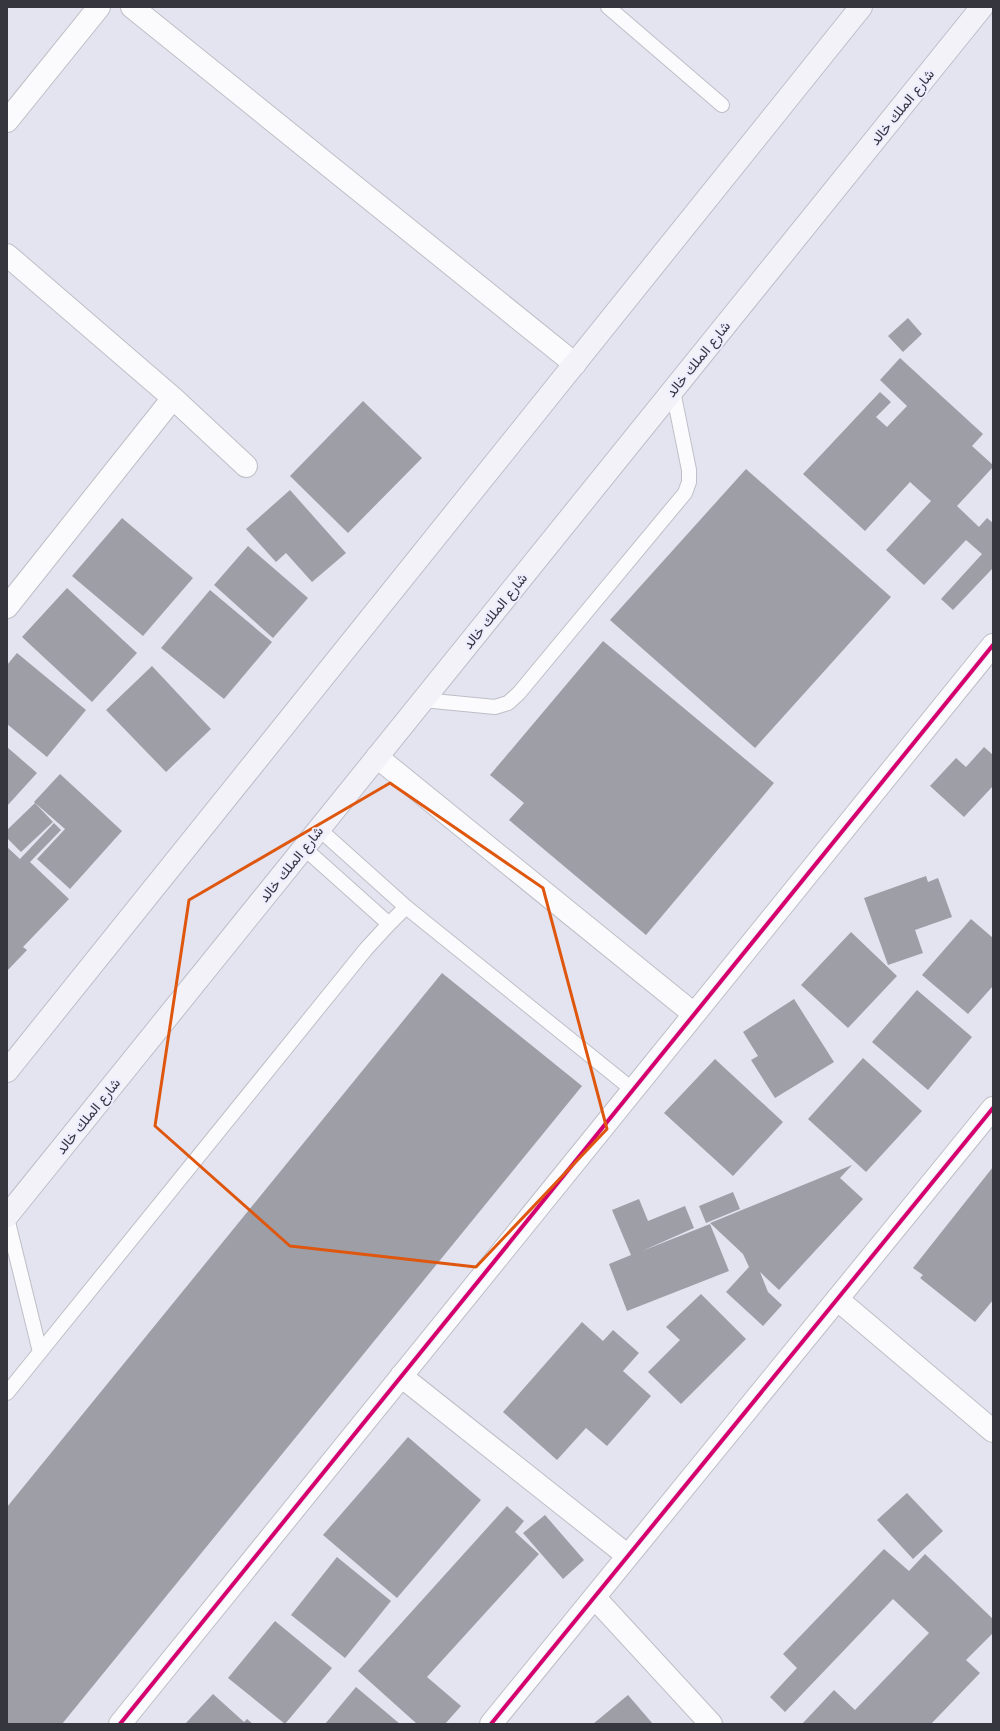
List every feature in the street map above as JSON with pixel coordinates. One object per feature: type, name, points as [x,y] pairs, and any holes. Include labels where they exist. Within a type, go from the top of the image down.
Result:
[{"type":"main road","points":[[7,1071],[861,7]]},
{"type":"main road","name":"شارع الملك خالد","points":[[7,1217],[982,7]]},
{"type":"street","points":[[7,121],[99,7]]},
{"type":"street","points":[[132,7],[575,364]]},
{"type":"street","points":[[7,255],[173,398],[246,466]]},
{"type":"street","points":[[7,607],[173,398]]},
{"type":"street","points":[[120,1724],[694,1014],[991,652]]},
{"type":"street","points":[[377,757],[694,1014]]},
{"type":"street","points":[[491,1724],[993,1108]]},
{"type":"street","points":[[837,1299],[993,1431]]},
{"type":"street","points":[[401,1376],[628,1556]]},
{"type":"street","points":[[595,1598],[711,1724]]},
{"type":"lane","points":[[608,7],[722,105]]},
{"type":"lane","points":[[423,700],[495,707],[508,703],[519,694],[685,493],[689,482],[689,470],[673,391]]},
{"type":"lane","points":[[319,829],[406,908],[634,1090]]},
{"type":"lane","points":[[304,848],[389,924]]},
{"type":"lane","points":[[7,1393],[366,949],[406,908]]},
{"type":"lane","points":[[7,1217],[40,1352]]},
{"type":"highlighted area","points":[[390,783],[543,888],[607,1129],[476,1267],[290,1246],[155,1126],[189,900]]},
{"type":"building","points":[[908,318],[922,334],[903,352],[888,336]]},
{"type":"building","points":[[900,358],[983,434],[972,446],[993,465],[993,467],[957,506],[979,527],[987,518],[993,523],[993,568],[953,610],[941,599],[982,554],[966,540],[924,585],[886,550],[931,501],[910,482],[865,531],[803,474],[880,392],[891,402],[876,417],[887,427],[907,406],[880,380]]},
{"type":"building","points":[[363,401],[422,458],[348,533],[290,476]]},
{"type":"building","points":[[746,469],[891,597],[755,748],[610,620]]},
{"type":"building","points":[[290,490],[346,553],[312,582],[286,553],[276,562],[246,529]]},
{"type":"building","points":[[122,518],[193,578],[143,636],[72,576]]},
{"type":"building","points":[[248,546],[308,598],[273,638],[214,585]]},
{"type":"building","points":[[67,588],[137,653],[92,702],[22,637]]},
{"type":"building","points":[[210,590],[272,642],[224,699],[161,648]]},
{"type":"building","points":[[603,641],[774,783],[646,935],[509,820],[524,803],[490,775]]},
{"type":"building","points":[[17,653],[86,710],[47,757],[7,724],[7,665]]},
{"type":"building","points":[[152,666],[211,729],[166,772],[106,710]]},
{"type":"building","points":[[7,747],[37,773],[7,806]]},
{"type":"building","points":[[984,747],[993,755],[993,786],[964,817],[930,786],[956,758],[966,767]]},
{"type":"building","points":[[60,774],[122,831],[70,889],[37,859],[65,829],[34,802]]},
{"type":"building","points":[[35,803],[53,822],[21,852],[7,838],[7,830]]},
{"type":"building","points":[[54,823],[61,830],[30,862],[69,899],[23,947],[27,950],[7,971],[7,847],[20,859]]},
{"type":"building","points":[[926,876],[928,882],[938,878],[952,917],[915,930],[923,953],[888,965],[864,898]]},
{"type":"building","points":[[971,919],[993,938],[993,986],[968,1014],[922,975]]},
{"type":"building","points":[[851,932],[897,976],[848,1028],[801,985]]},
{"type":"building","points":[[442,973],[582,1086],[62,1724],[7,1724],[7,1507]]},
{"type":"building","points":[[917,990],[972,1037],[928,1090],[872,1042]]},
{"type":"building","points":[[794,999],[834,1062],[775,1098],[751,1060],[758,1056],[743,1032]]},
{"type":"building","points":[[863,1058],[922,1111],[866,1172],[808,1119]]},
{"type":"building","points":[[715,1059],[783,1122],[733,1176],[664,1113]]},
{"type":"building","points":[[852,1165],[840,1178],[863,1199],[779,1290],[760,1272],[768,1292],[782,1305],[763,1326],[726,1292],[749,1267],[743,1254],[710,1223]]},
{"type":"building","points":[[993,1167],[993,1300],[975,1322],[920,1278],[923,1275],[913,1268]]},
{"type":"building","points":[[733,1192],[740,1209],[706,1223],[699,1206]]},
{"type":"building","points":[[639,1199],[648,1221],[685,1206],[694,1228],[642,1251],[710,1224],[729,1271],[627,1311],[609,1264],[631,1255],[612,1210]]},
{"type":"building","points":[[701,1294],[746,1339],[681,1404],[648,1372],[680,1340],[666,1327]]},
{"type":"building","points":[[582,1322],[603,1341],[613,1330],[639,1353],[623,1371],[651,1396],[607,1446],[586,1428],[557,1460],[503,1412]]},
{"type":"building","points":[[408,1437],[481,1500],[397,1598],[323,1535]]},
{"type":"building","points":[[907,1493],[943,1531],[913,1559],[877,1520]]},
{"type":"building","points":[[507,1506],[524,1521],[515,1532],[539,1554],[427,1677],[461,1706],[445,1724],[417,1724],[358,1671]]},
{"type":"building","points":[[545,1515],[584,1560],[563,1579],[523,1533]]},
{"type":"building","points":[[884,1549],[909,1571],[925,1554],[993,1619],[993,1633],[966,1660],[980,1673],[931,1724],[802,1724],[834,1690],[855,1710],[929,1633],[893,1599],[785,1712],[770,1697],[797,1668],[783,1654]]},
{"type":"building","points":[[337,1557],[391,1601],[345,1658],[291,1615]]},
{"type":"building","points":[[275,1621],[332,1668],[285,1724],[228,1678]]},
{"type":"building","points":[[356,1687],[400,1724],[325,1724]]},
{"type":"building","points":[[213,1694],[244,1722],[247,1719],[253,1724],[185,1724]]},
{"type":"building","points":[[628,1695],[653,1724],[593,1724]]},
{"type":"cycle path","points":[[120,1724],[993,645]]},
{"type":"cycle path","points":[[491,1724],[993,1108]]}]
